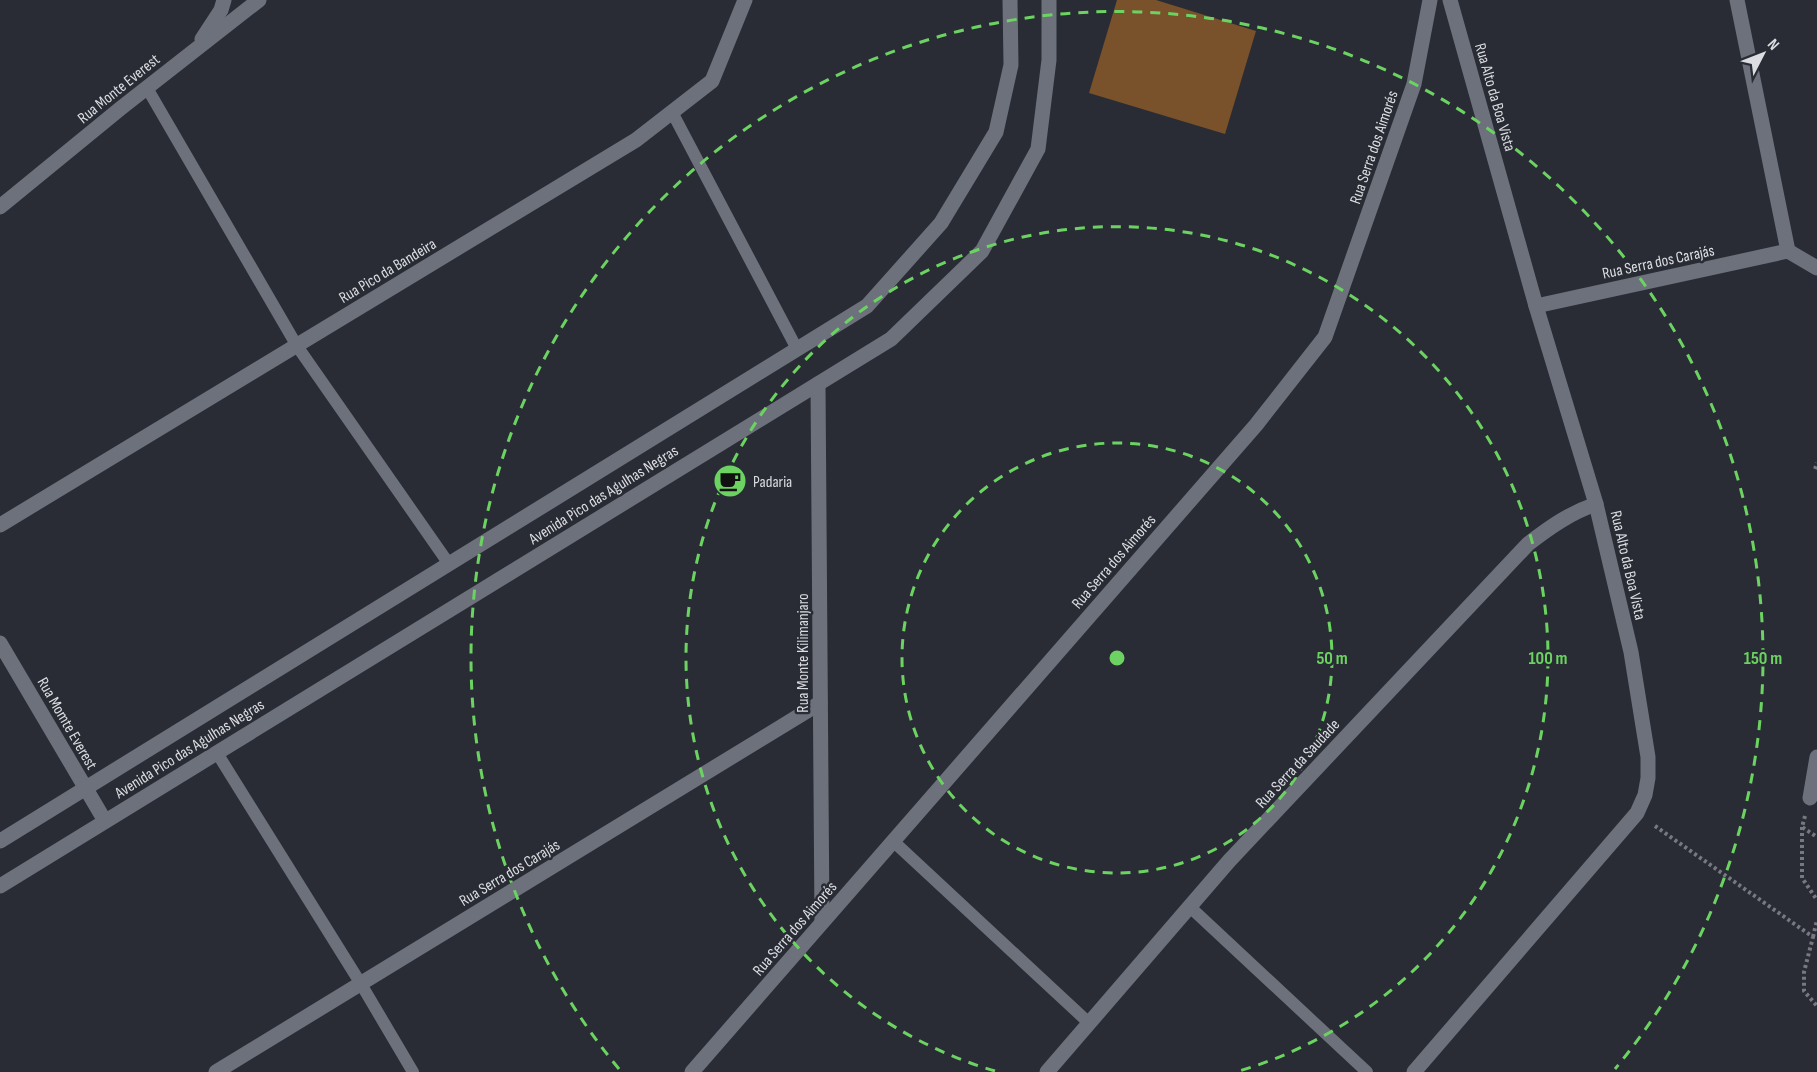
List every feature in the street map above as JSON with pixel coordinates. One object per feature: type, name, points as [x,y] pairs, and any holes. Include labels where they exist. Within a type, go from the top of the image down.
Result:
[{"type":"street","points":[[195,50],[221,10],[224,0]]},
{"type":"street","name":"Rua Monte Everest","points":[[0,207],[259,0]]},
{"type":"street","name":"Rua Pico da Bandeira","points":[[0,525],[636,140],[712,81],[745,0]]},
{"type":"street","name":"Avenida Pico das Agulhas Negras","points":[[0,841],[867,306],[941,223],[996,132],[1011,65],[1010,0]]},
{"type":"street","name":"Avenida Pico das Agulhas Negras","points":[[0,886],[891,339],[982,250],[1038,149],[1049,60],[1049,0]]},
{"type":"street","name":"Rua Serra dos Aimorés","points":[[692,1072],[1256,425],[1325,337],[1413,84],[1430,0]]},
{"type":"street","name":"Rua Alto da Boa Vista","points":[[1414,1072],[1637,813],[1645,795],[1648,778],[1648,757],[1631,652],[1596,504],[1536,306],[1450,0]]},
{"type":"street","points":[[1737,0],[1788,252],[1817,268]]},
{"type":"street","name":"Rua Serra dos Carajás","points":[[1536,306],[1788,252]]},
{"type":"street","name":"Rua Monte Kilimanjaro","points":[[818,384],[822,922]]},
{"type":"street","name":"Rua Serra da Saudade","points":[[1047,1072],[1229,861],[1528,544],[1554,524],[1578,510],[1596,504]]},
{"type":"street","name":"Rua Momte Everest","points":[[0,643],[105,821]]},
{"type":"street","name":"Rua Serra dos Carajás","points":[[216,1072],[820,703]]},
{"type":"street","points":[[1810,798],[1817,757]]},
{"type":"lane","points":[[147,88],[297,346],[449,564]]},
{"type":"lane","points":[[672,112],[797,349]]},
{"type":"lane","points":[[217,753],[413,1072]]},
{"type":"lane","points":[[893,841],[1089,1023]]},
{"type":"lane","points":[[1190,907],[1367,1072]]},
{"type":"path","points":[[1637,813],[1813,937]]},
{"type":"path","points":[[1802,827],[1802,878],[1817,900]]},
{"type":"path","points":[[1817,920],[1804,972],[1804,991],[1817,1006]]},
{"type":"building","points":[[1117,0],[1156,0],[1256,31],[1225,134],[1089,93]]},
{"type":"place","name":"Padaria","points":[[730,481]]}]
